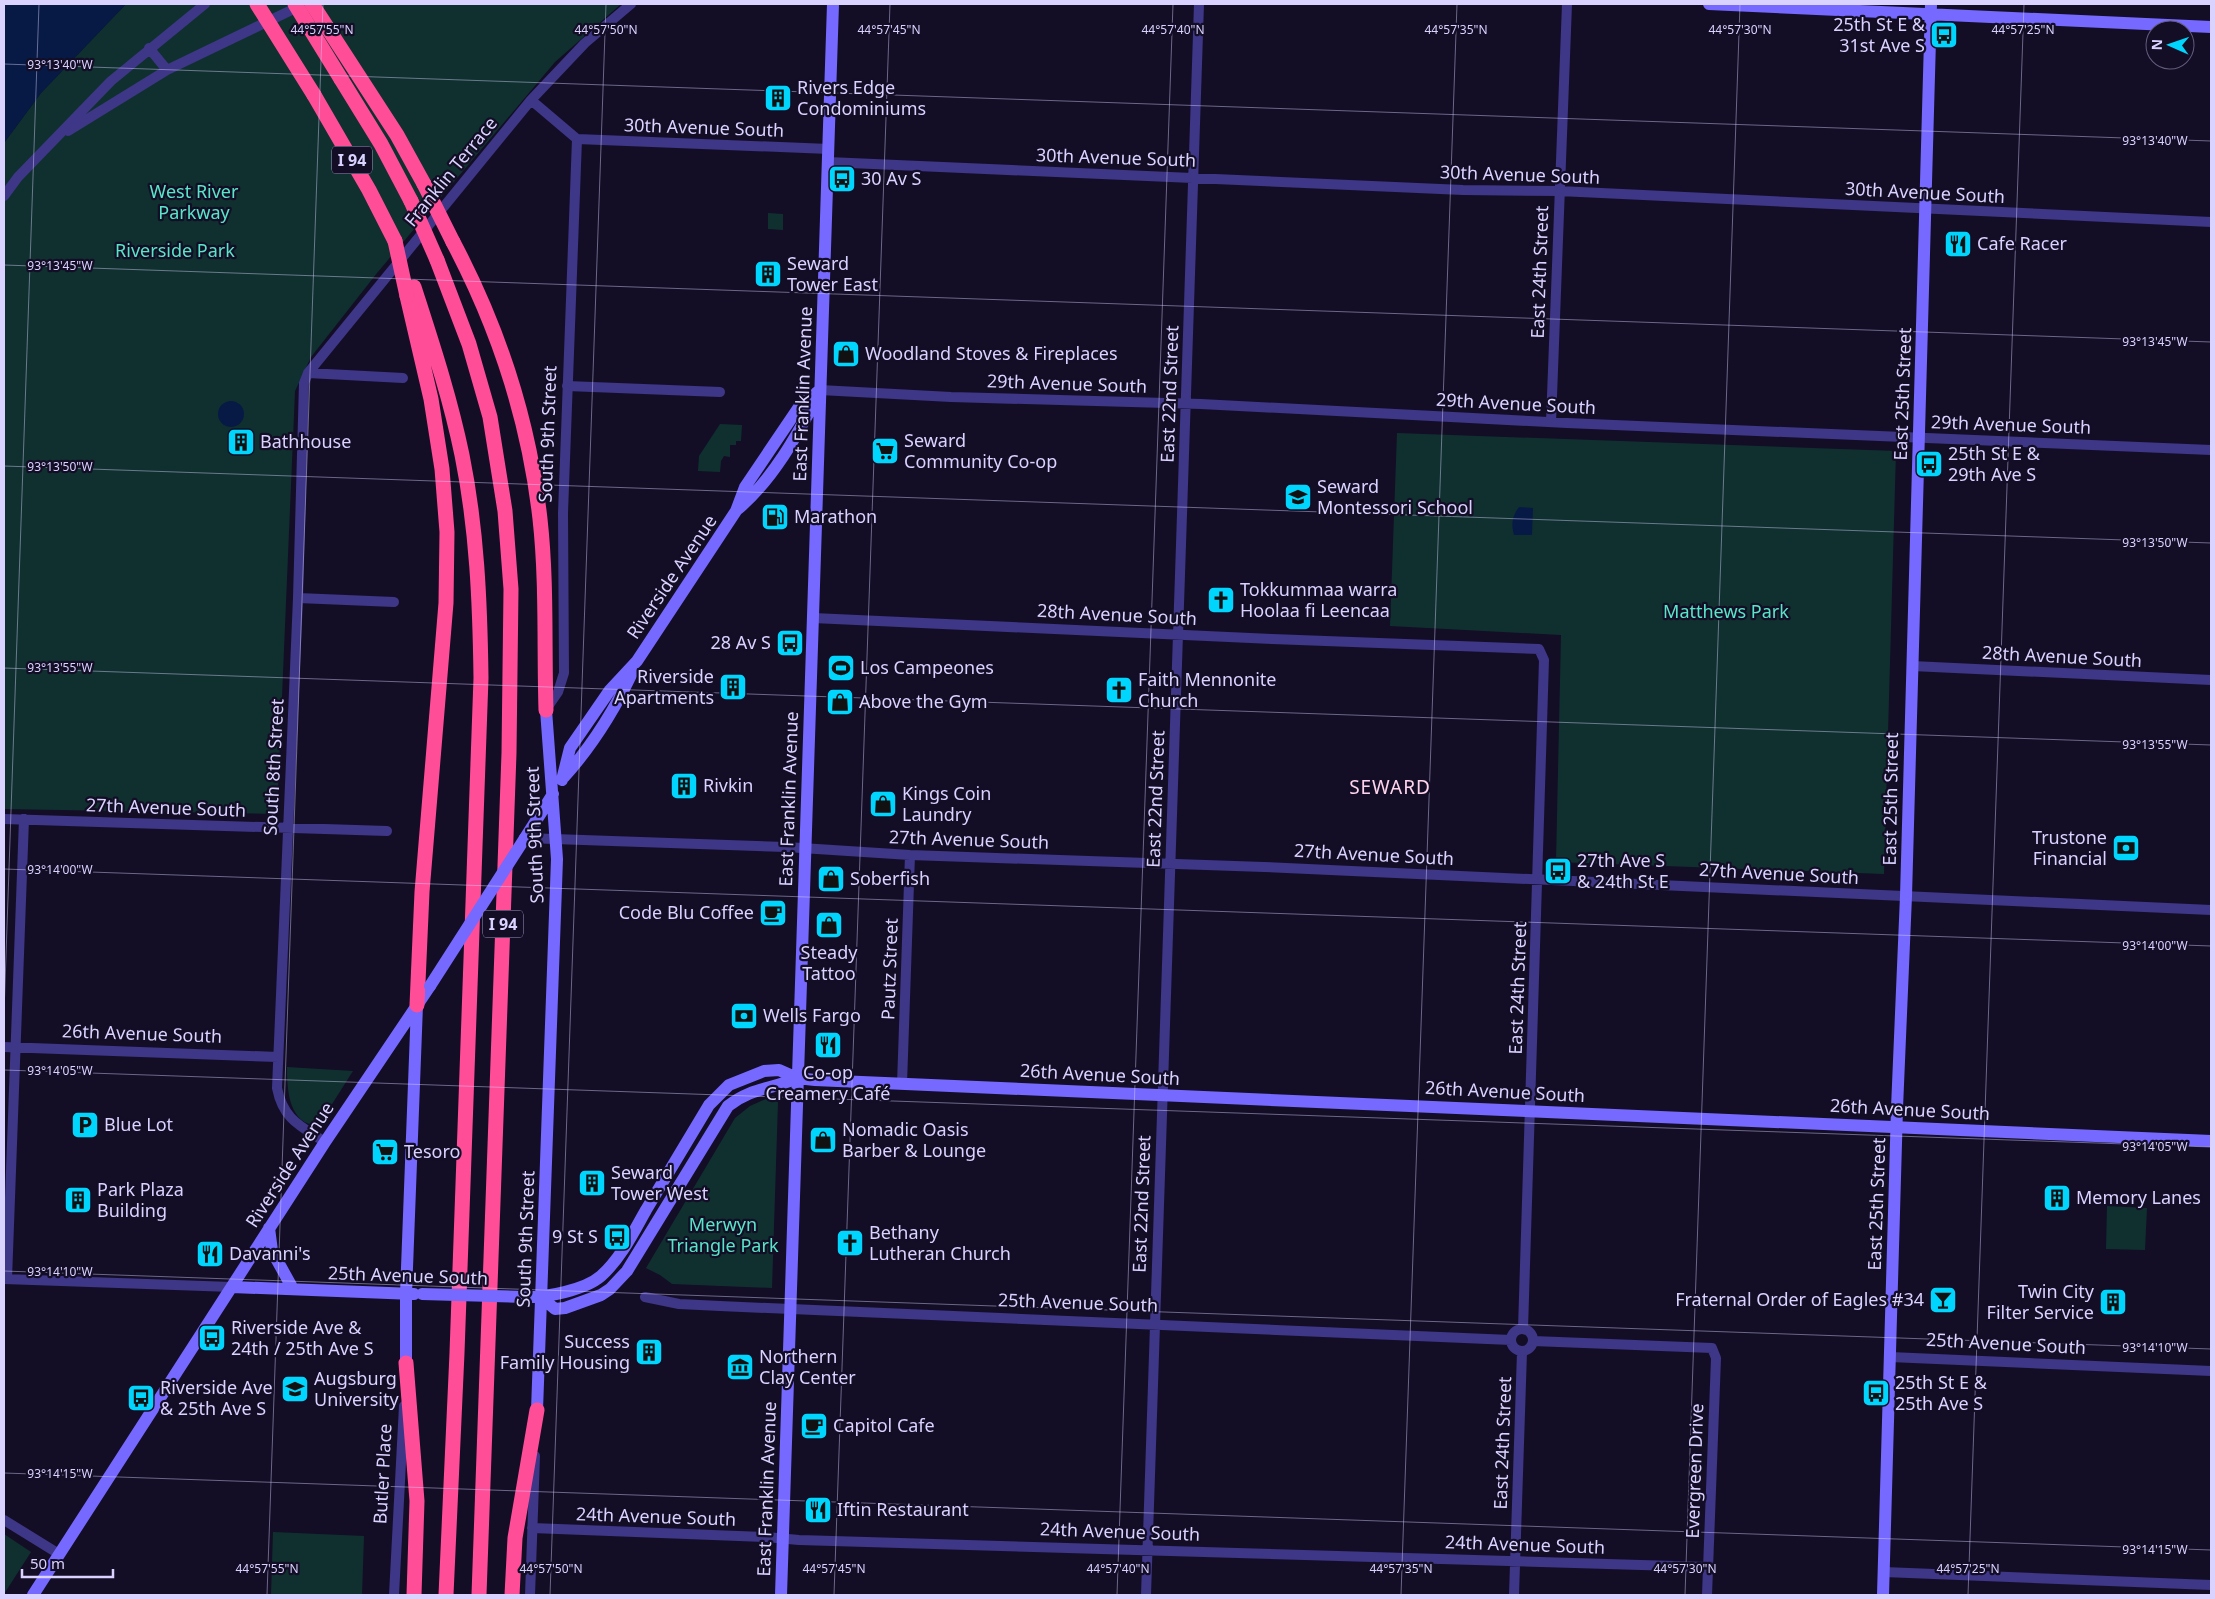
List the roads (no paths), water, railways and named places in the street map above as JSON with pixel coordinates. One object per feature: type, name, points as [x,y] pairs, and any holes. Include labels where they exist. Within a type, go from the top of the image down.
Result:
[{"type":"highway","name":"I 94","points":[[258,4],[314,96],[395,241],[411,291],[443,374],[462,456],[475,537],[481,678],[446,1595]]},
{"type":"highway","name":"I 94","points":[[295,4],[347,75],[410,201],[437,260],[469,344],[490,417],[505,511],[512,590],[509,773],[478,1595]]},
{"type":"highway","points":[[312,4],[347,75],[397,135],[424,184],[476,289],[498,340],[514,388],[535,485],[542,546],[546,710]]},
{"type":"highway","points":[[411,291],[442,468],[447,532],[446,603],[422,892],[417,1006]]},
{"type":"highway","points":[[406,1363],[416,1501],[414,1595]]},
{"type":"highway","points":[[512,1595],[515,1538],[537,1410]]},
{"type":"street","points":[[4,196],[18,177],[111,81],[205,4]]},
{"type":"street","points":[[59,136],[167,70],[304,4]]},
{"type":"street","name":"Franklin Terrace","points":[[308,372],[531,100],[586,43],[631,4]]},
{"type":"street","name":"East Franklin Avenue","points":[[781,1595],[833,4]]},
{"type":"street","name":"East 22nd Street","points":[[1146,1595],[1199,4]]},
{"type":"street","name":"East 24th Street","points":[[1551,422],[1566,4]]},
{"type":"street","points":[[1709,4],[1931,9],[2211,27]]},
{"type":"street","name":"East 25th Street","points":[[1883,1595],[1906,896],[1931,9]]},
{"type":"street","points":[[149,48],[167,70]]},
{"type":"street","points":[[531,100],[577,139]]},
{"type":"street","name":"30th Avenue South","points":[[577,139],[1193,178],[1463,190],[1559,191],[1925,210],[2211,222]]},
{"type":"street","name":"South 9th Street","points":[[530,1595],[557,859],[546,710],[558,692],[564,673],[563,513],[577,139]]},
{"type":"street","points":[[308,372],[403,378]]},
{"type":"street","name":"South 8th Street","points":[[308,372],[304,383],[298,598],[277,1088],[280,1102],[286,1114],[325,1142]]},
{"type":"street","points":[[567,386],[720,392]]},
{"type":"street","name":"29th Avenue South","points":[[820,390],[951,397],[1186,403],[1551,422],[2211,450]]},
{"type":"street","name":"Riverside Avenue","points":[[33,1595],[325,1142],[530,838],[539,815],[562,780],[570,748],[610,690],[637,661],[736,511],[756,494],[801,427],[820,390]]},
{"type":"street","points":[[298,598],[394,602]]},
{"type":"street","name":"28th Avenue South","points":[[813,618],[1539,649]]},
{"type":"street","name":"East 24th Street","points":[[1523,1329],[1544,660],[1539,649]]},
{"type":"street","name":"28th Avenue South","points":[[1912,666],[2211,680]]},
{"type":"street","name":"27th Avenue South","points":[[4,819],[387,831]]},
{"type":"street","points":[[5,1279],[9,1047],[24,819]]},
{"type":"street","name":"27th Avenue South","points":[[530,838],[2211,910]]},
{"type":"street","name":"Pautz Street","points":[[902,1084],[910,855]]},
{"type":"street","name":"Butler Place","points":[[394,1595],[406,1363],[406,1294],[417,1006]]},
{"type":"street","name":"26th Avenue South","points":[[9,1047],[278,1057]]},
{"type":"street","name":"26th Avenue South","points":[[542,1298],[555,1308],[565,1308],[588,1301],[610,1289],[627,1271],[728,1106],[752,1091],[778,1086],[797,1078],[2211,1141]]},
{"type":"street","points":[[269,1228],[272,1251],[293,1289]]},
{"type":"street","name":"25th Avenue South","points":[[5,1279],[542,1298]]},
{"type":"street","name":"25th Avenue South","points":[[645,1297],[679,1304],[790,1310],[1511,1340]]},
{"type":"street","points":[[1523,1329],[1531,1334],[1533,1341],[1531,1347],[1522,1352],[1515,1350],[1511,1340],[1513,1333],[1523,1329]]},
{"type":"street","name":"Evergreen Drive","points":[[1533,1341],[1702,1346],[1712,1348],[1716,1358],[1707,1595]]},
{"type":"street","name":"East 24th Street","points":[[1514,1595],[1522,1352]]},
{"type":"street","name":"25th Avenue South","points":[[1890,1357],[2211,1371]]},
{"type":"street","points":[[4,1520],[59,1554]]},
{"type":"street","name":"24th Avenue South","points":[[532,1528],[782,1538],[1708,1567]]},
{"type":"street","points":[[1884,1572],[2211,1585]]},
{"type":"water","points":[[4,4],[126,4],[41,93],[4,143]]},
{"type":"water","points":[[231,401],[240,405],[244,414],[240,423],[231,427],[222,423],[218,414],[222,405]]},
{"type":"water","points":[[1519,507],[1533,508],[1532,535],[1514,535],[1513,520]]},
{"type":"place","name":"25th St E & 31st Ave S","points":[[1944,35]]},
{"type":"place","name":"Rivers Edge Condominiums","points":[[778,98]]},
{"type":"place","name":"30 Av S","points":[[842,179]]},
{"type":"place","name":"Cafe Racer","points":[[1958,244]]},
{"type":"place","name":"Seward Tower East","points":[[768,274]]},
{"type":"place","name":"Woodland Stoves & Fireplaces","points":[[846,354]]},
{"type":"place","name":"Bathhouse","points":[[241,442]]},
{"type":"place","name":"Seward Community Co-op","points":[[885,451]]},
{"type":"place","name":"25th St E & 29th Ave S","points":[[1929,464]]},
{"type":"place","name":"Seward Montessori School","points":[[1298,497]]},
{"type":"place","name":"Marathon","points":[[775,517]]},
{"type":"place","name":"Tokkummaa warra Hoolaa fi Leencaa","points":[[1221,600]]},
{"type":"place","name":"28 Av S","points":[[790,643]]},
{"type":"place","name":"Los Campeones","points":[[841,668]]},
{"type":"place","name":"Riverside Apartments","points":[[733,687]]},
{"type":"place","name":"Faith Mennonite Church","points":[[1119,690]]},
{"type":"place","name":"Above the Gym","points":[[840,702]]},
{"type":"place","name":"Rivkin","points":[[684,786]]},
{"type":"place","name":"Kings Coin Laundry","points":[[883,804]]},
{"type":"place","name":"Trustone Financial","points":[[2126,848]]},
{"type":"place","name":"27th Ave S & 24th St E","points":[[1558,871]]},
{"type":"place","name":"Soberfish","points":[[831,879]]},
{"type":"place","name":"Code Blu Coffee","points":[[773,913]]},
{"type":"place","name":"Steady Tattoo","points":[[829,925]]},
{"type":"place","name":"Wells Fargo","points":[[744,1016]]},
{"type":"place","name":"Co-op Creamery Café","points":[[828,1045]]},
{"type":"place","name":"Blue Lot","points":[[85,1125]]},
{"type":"place","name":"Nomadic Oasis Barber & Lounge","points":[[823,1140]]},
{"type":"place","name":"Tesoro","points":[[385,1152]]},
{"type":"place","name":"Seward Tower West","points":[[592,1183]]},
{"type":"place","name":"Memory Lanes","points":[[2057,1198]]},
{"type":"place","name":"Park Plaza Building","points":[[78,1200]]},
{"type":"place","name":"9 St S","points":[[617,1237]]},
{"type":"place","name":"Bethany Lutheran Church","points":[[850,1243]]},
{"type":"place","name":"Davanni's","points":[[210,1254]]},
{"type":"place","name":"Fraternal Order of Eagles #34","points":[[1943,1300]]},
{"type":"place","name":"Twin City Filter Service","points":[[2113,1302]]},
{"type":"place","name":"Riverside Ave & 24th / 25th Ave S","points":[[212,1338]]},
{"type":"place","name":"Success Family Housing","points":[[649,1352]]},
{"type":"place","name":"Northern Clay Center","points":[[740,1367]]},
{"type":"place","name":"Augsburg University","points":[[295,1389]]},
{"type":"place","name":"25th St E & 25th Ave S","points":[[1876,1393]]},
{"type":"place","name":"Riverside Ave & 25th Ave S","points":[[141,1398]]},
{"type":"place","name":"Capitol Cafe","points":[[814,1426]]},
{"type":"place","name":"Iftin Restaurant","points":[[818,1510]]},
{"type":"district","name":"SEWARD","points":[[1390,787]]},
{"type":"park label","name":"West River Parkway","points":[[194,202]]},
{"type":"park label","name":"Riverside Park","points":[[175,251]]},
{"type":"park label","name":"Matthews Park","points":[[1726,612]]},
{"type":"park label","name":"Merwyn Triangle Park","points":[[723,1235]]}]
